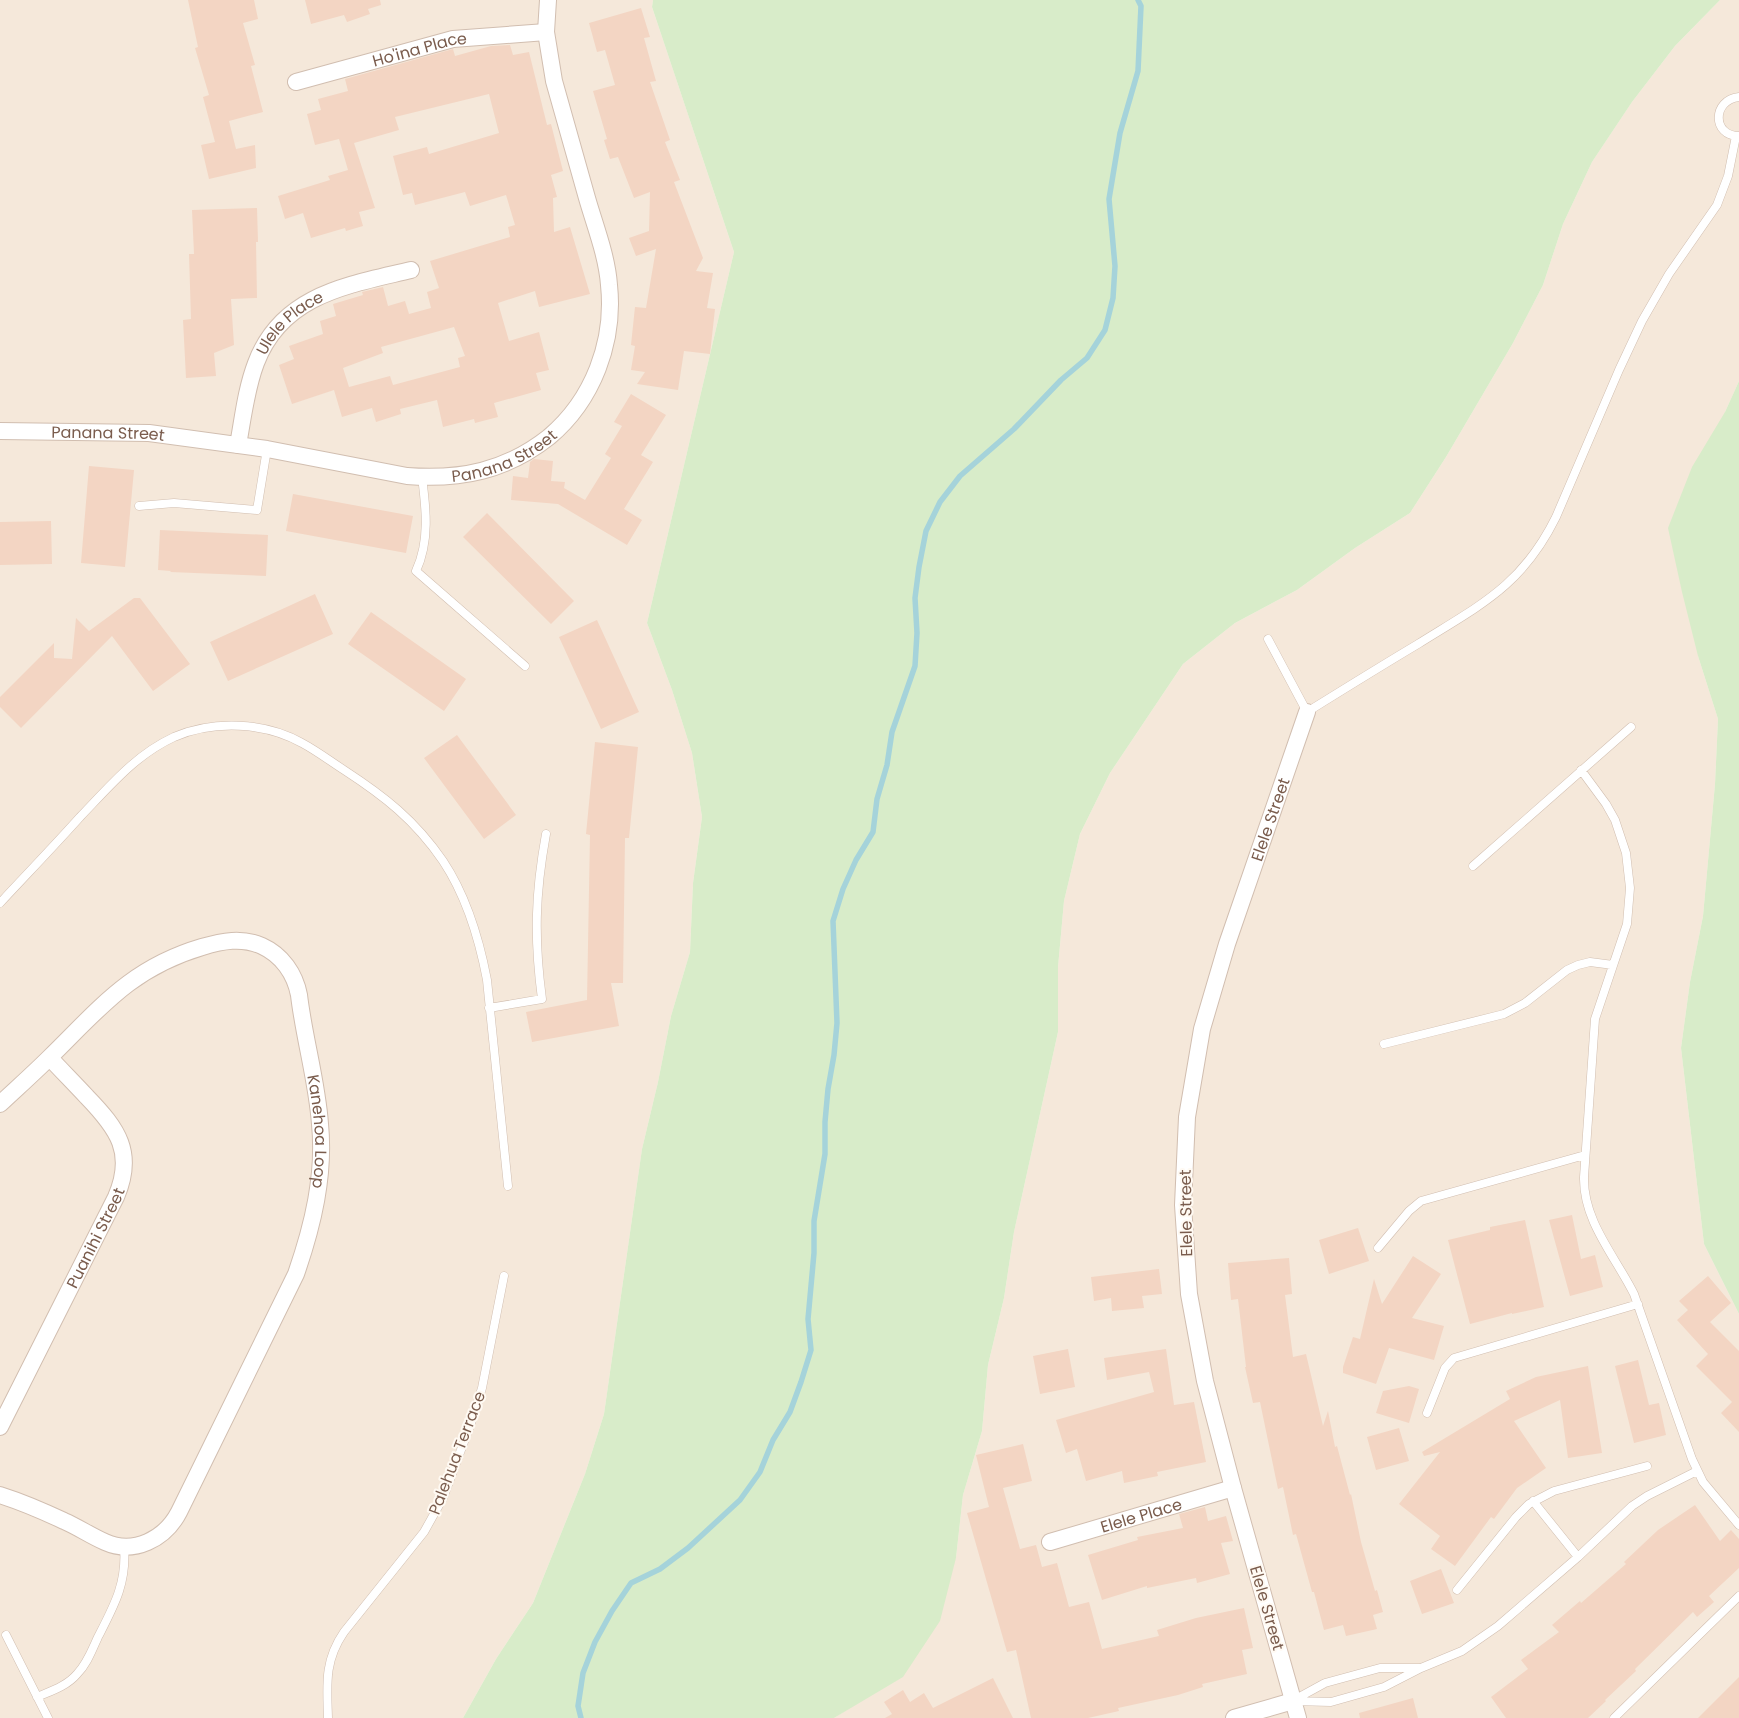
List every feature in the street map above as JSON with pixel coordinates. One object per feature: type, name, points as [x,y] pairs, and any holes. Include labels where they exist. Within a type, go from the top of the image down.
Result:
[{"type":"street","name":"Panana Street","points":[[0,431],[149,433],[267,449],[407,476],[422,477],[464,476],[483,471],[522,456],[539,445],[555,432],[581,401],[592,383],[606,345],[611,304],[606,264],[554,81],[546,32],[548,0]]},
{"type":"street","name":"Ho'ina Place","points":[[296,82],[453,39],[546,32]]},
{"type":"street","name":"Ulele Place","points":[[238,445],[248,391],[256,362],[267,342],[281,323],[305,304],[332,290],[411,270]]},
{"type":"street","name":"Elele Street","points":[[1298,1718],[1205,1381],[1189,1294],[1183,1205],[1187,1117],[1202,1029],[1227,944],[1307,712]]},
{"type":"street","name":"Kanehoa Loop","points":[[0,1104],[50,1058],[104,1002],[123,986],[166,960],[189,951],[228,941],[243,941],[265,947],[278,956],[288,968],[298,988],[320,1124],[321,1162],[317,1200],[308,1238],[296,1274],[176,1518],[168,1529],[157,1538],[145,1543],[124,1546],[105,1542],[65,1521],[0,1495]]},
{"type":"street","name":"Puanihi Street","points":[[0,1427],[116,1197],[123,1174],[122,1149],[113,1126],[50,1058]]},
{"type":"street","name":"Elele Place","points":[[1050,1542],[1233,1488]]},
{"type":"street","points":[[1234,1718],[1293,1701]]},
{"type":"lane","points":[[1268,639],[1307,712],[1487,601],[1505,587],[1534,555],[1547,537],[1642,321],[1669,274],[1717,205],[1728,176],[1737,136],[1728,134],[1723,129],[1719,122],[1718,114],[1726,101],[1739,97]]},
{"type":"lane","points":[[139,506],[174,503],[257,510],[267,449]]},
{"type":"lane","points":[[422,477],[426,528],[420,562],[416,571],[525,666]]},
{"type":"lane","points":[[0,902],[116,779],[144,754],[176,736],[203,729],[249,726],[302,742],[378,792],[403,813],[444,862],[459,889],[472,918],[481,949],[490,1008],[508,1186]]},
{"type":"lane","points":[[1473,866],[1631,727]]},
{"type":"lane","points":[[1581,770],[1606,804],[1615,820],[1624,845],[1629,871],[1630,897],[1627,924],[1599,1005],[1593,1033],[1584,1188],[1588,1208],[1596,1228],[1623,1271],[1638,1304],[1697,1471],[1711,1492],[1739,1525]]},
{"type":"lane","points":[[490,1008],[542,1000],[536,958],[536,917],[538,875],[546,834]]},
{"type":"lane","points":[[1384,1044],[1504,1014],[1525,1003],[1566,970],[1578,965],[1590,962],[1613,965]]},
{"type":"lane","points":[[1378,1248],[1411,1208],[1425,1200],[1585,1155]]},
{"type":"lane","name":"Palehua Terrace","points":[[328,1718],[327,1670],[335,1646],[344,1632],[424,1532],[443,1498],[482,1388],[504,1276]]},
{"type":"lane","points":[[1426,1413],[1445,1368],[1454,1358],[1638,1304]]},
{"type":"lane","points":[[1457,1590],[1516,1517],[1533,1502],[1554,1492],[1647,1466]]},
{"type":"lane","points":[[1293,1701],[1331,1702],[1384,1686],[1442,1660],[1480,1639],[1498,1626],[1578,1557],[1632,1506],[1646,1496],[1697,1471]]},
{"type":"lane","points":[[1533,1502],[1578,1557]]},
{"type":"lane","points":[[38,1697],[66,1683],[86,1663],[120,1593],[125,1570],[124,1546]]},
{"type":"lane","points":[[1614,1718],[1739,1596]]},
{"type":"lane","points":[[6,1634],[48,1718]]},
{"type":"lane","points":[[1293,1701],[1325,1683],[1380,1668],[1421,1668]]},
{"type":"shaded area","points":[[0,0],[653,0],[652,7],[734,252],[647,623],[672,690],[692,753],[702,817],[693,883],[690,952],[671,1016],[642,1149],[604,1414],[585,1474],[533,1603],[496,1659],[463,1718],[0,1718]]},
{"type":"shaded area","points":[[1720,0],[1739,0],[1739,381],[1725,412],[1698,656],[1718,719],[1715,784],[1703,916],[1690,982],[1681,1048],[1704,1244],[1739,1314],[1739,1718],[834,1718],[848,1709],[956,1558],[963,1495],[982,1431],[988,1365],[1004,1298],[1014,1232],[1058,1032],[1058,967],[1064,901],[1080,834],[1110,773],[1183,664],[1235,623],[1297,590],[1355,548],[1410,513],[1446,457],[1513,343],[1543,285],[1563,224],[1592,162],[1632,102],[1675,46]]},
{"type":"green space","points":[[653,0],[1720,0],[1675,46],[1632,102],[1592,162],[1563,224],[1543,285],[1513,343],[1446,457],[1410,513],[1355,548],[1297,590],[1235,623],[1183,664],[1110,773],[1080,834],[1064,901],[1058,967],[1058,1032],[1014,1232],[1004,1298],[988,1365],[982,1431],[963,1495],[956,1558],[940,1621],[903,1677],[834,1718],[463,1718],[496,1659],[533,1603],[585,1474],[604,1414],[642,1149],[671,1016],[690,952],[693,883],[702,817],[692,753],[672,690],[647,623],[734,252],[652,7]]},
{"type":"green space","points":[[1739,381],[1739,1314],[1704,1244],[1681,1048],[1690,982],[1703,916],[1715,784],[1718,719],[1698,656],[1668,528],[1692,467],[1725,412]]},
{"type":"building","points":[[188,0],[254,0],[258,19],[243,23],[255,65],[251,66],[263,112],[229,121],[236,149],[255,145],[256,168],[209,179],[201,145],[215,142],[203,97],[209,95],[195,48],[198,47]]},
{"type":"building","points":[[305,0],[380,0],[381,5],[368,9],[370,14],[347,22],[344,15],[311,24]]},
{"type":"building","points":[[641,8],[650,37],[644,38],[656,81],[650,82],[670,140],[665,142],[680,180],[674,182],[703,258],[696,271],[713,273],[707,308],[715,309],[710,354],[684,351],[678,390],[637,384],[645,372],[631,370],[635,346],[631,345],[635,307],[646,308],[656,249],[636,256],[629,238],[649,231],[650,192],[634,198],[618,157],[610,159],[604,140],[607,139],[593,91],[615,85],[605,50],[597,52],[589,23]]},
{"type":"building","points":[[510,45],[513,55],[529,52],[547,125],[551,124],[563,171],[551,175],[557,197],[553,198],[554,232],[570,227],[590,294],[539,307],[535,291],[498,303],[509,341],[539,332],[549,370],[536,373],[541,390],[494,403],[498,417],[475,423],[474,419],[443,427],[437,400],[400,409],[401,414],[376,422],[372,408],[342,417],[334,390],[292,404],[279,365],[294,359],[289,346],[323,334],[320,321],[336,316],[333,304],[363,295],[362,292],[383,287],[388,306],[405,301],[409,314],[431,308],[427,292],[439,288],[430,261],[510,237],[508,227],[515,225],[506,195],[470,206],[465,192],[415,205],[412,193],[403,195],[393,156],[427,147],[429,154],[499,133],[489,94],[395,117],[399,130],[354,143],[375,208],[359,212],[363,226],[346,231],[345,228],[311,238],[303,213],[285,219],[278,196],[330,180],[328,176],[348,170],[339,139],[315,145],[307,114],[321,110],[318,99],[348,91],[345,79],[453,49],[455,56],[491,46]],"holes":[[[454,327],[465,356],[458,358],[460,367],[393,385],[390,376],[349,387],[343,368],[383,353],[381,347]]]},
{"type":"building","points":[[257,208],[257,298],[231,299],[234,345],[214,353],[216,376],[186,378],[183,320],[191,319],[189,254],[194,254],[192,210]]},
{"type":"building","points":[[631,394],[666,415],[641,455],[653,462],[624,509],[642,520],[627,545],[558,504],[511,500],[513,476],[528,478],[530,462],[534,459],[553,461],[551,481],[565,482],[564,488],[585,500],[611,458],[605,454],[622,426],[614,422]]},
{"type":"building","points":[[89,466],[134,470],[125,567],[81,563]]},
{"type":"building","points":[[293,494],[413,516],[406,553],[286,531]]},
{"type":"building","points":[[487,513],[574,601],[551,624],[463,537]]},
{"type":"building","points":[[51,521],[52,564],[0,565],[0,522]]},
{"type":"building","points":[[160,530],[268,535],[266,576],[158,570]]},
{"type":"building","points":[[315,594],[333,634],[228,681],[210,642]]},
{"type":"building","points":[[134,598],[140,598],[190,664],[153,691],[112,636],[21,728],[0,707],[0,697],[54,643],[54,658],[72,659],[76,618],[89,631]]},
{"type":"building","points":[[371,612],[466,679],[444,711],[348,644]]},
{"type":"building","points":[[597,620],[639,712],[601,729],[559,637]]},
{"type":"building","points":[[457,735],[516,815],[484,839],[424,758]]},
{"type":"building","points":[[595,742],[638,747],[629,838],[625,838],[623,983],[611,983],[619,1026],[532,1042],[526,1012],[587,1000],[590,835],[586,834]]},
{"type":"building","points":[[1572,1215],[1581,1259],[1595,1255],[1603,1287],[1570,1296],[1549,1220]]},
{"type":"building","points":[[1525,1220],[1544,1307],[1470,1324],[1448,1240],[1490,1230],[1490,1227]]},
{"type":"building","points":[[1358,1228],[1369,1261],[1329,1274],[1319,1240]]},
{"type":"building","points":[[1413,1256],[1441,1274],[1412,1318],[1444,1326],[1434,1360],[1389,1348],[1376,1384],[1343,1373],[1343,1367],[1353,1337],[1360,1339],[1374,1279],[1382,1304]]},
{"type":"building","points":[[1289,1258],[1292,1294],[1285,1295],[1293,1357],[1306,1354],[1323,1426],[1328,1411],[1335,1447],[1337,1446],[1351,1494],[1361,1542],[1383,1612],[1373,1615],[1377,1629],[1346,1636],[1343,1625],[1324,1630],[1296,1534],[1293,1535],[1283,1487],[1278,1489],[1260,1402],[1253,1403],[1245,1367],[1238,1299],[1231,1300],[1228,1263]]},
{"type":"building","points":[[1159,1269],[1162,1294],[1142,1296],[1144,1308],[1112,1311],[1111,1298],[1094,1301],[1091,1277]]},
{"type":"building","points":[[1708,1276],[1731,1303],[1710,1322],[1739,1351],[1739,1432],[1721,1413],[1732,1402],[1696,1366],[1708,1354],[1677,1320],[1688,1310],[1679,1301]]},
{"type":"building","points":[[1068,1349],[1075,1387],[1040,1394],[1033,1356]]},
{"type":"building","points":[[1166,1349],[1174,1405],[1194,1402],[1206,1462],[1157,1472],[1158,1476],[1124,1483],[1122,1471],[1086,1481],[1077,1449],[1066,1453],[1056,1420],[1154,1392],[1149,1372],[1107,1380],[1104,1358]]},
{"type":"building","points":[[1638,1360],[1649,1405],[1659,1403],[1666,1435],[1634,1443],[1615,1366]]},
{"type":"building","points":[[1588,1366],[1602,1453],[1568,1458],[1560,1400],[1514,1421],[1546,1468],[1517,1488],[1494,1519],[1491,1517],[1455,1566],[1431,1549],[1440,1536],[1399,1504],[1440,1452],[1424,1456],[1422,1452],[1510,1399],[1506,1391],[1536,1377]]},
{"type":"building","points":[[1409,1386],[1419,1389],[1409,1423],[1376,1413],[1383,1391]]},
{"type":"building","points":[[1399,1428],[1409,1461],[1376,1470],[1367,1437]]},
{"type":"building","points":[[1023,1444],[1032,1481],[1003,1488],[1020,1549],[1036,1545],[1042,1567],[1057,1563],[1069,1607],[1089,1602],[1102,1649],[1159,1636],[1157,1630],[1196,1618],[1244,1608],[1253,1648],[1242,1650],[1247,1674],[1202,1684],[1203,1687],[1178,1695],[1118,1708],[1119,1711],[1088,1718],[1031,1718],[1016,1650],[1007,1652],[967,1513],[989,1507],[976,1455]]},
{"type":"building","points":[[1695,1505],[1720,1541],[1731,1530],[1739,1539],[1739,1568],[1709,1596],[1714,1602],[1697,1617],[1693,1612],[1588,1718],[1506,1718],[1491,1697],[1528,1669],[1521,1660],[1559,1632],[1552,1625],[1626,1564],[1624,1562],[1658,1530]]},
{"type":"building","points":[[1205,1507],[1208,1521],[1226,1516],[1233,1541],[1221,1543],[1230,1574],[1197,1583],[1196,1578],[1147,1588],[1147,1586],[1102,1600],[1088,1555],[1138,1540],[1137,1537],[1183,1528],[1179,1514]]},
{"type":"building","points":[[1441,1569],[1454,1603],[1422,1614],[1410,1581]]},
{"type":"building","points":[[1739,1677],[1739,1718],[1698,1718]]},
{"type":"building","points":[[993,1678],[1013,1718],[885,1718],[892,1714],[884,1702],[903,1690],[910,1702],[924,1693],[933,1708]]},
{"type":"building","points":[[1413,1698],[1418,1718],[1360,1718],[1359,1713]]},
{"type":"waterway","points":[[581,1718],[578,1706],[583,1673],[595,1642],[612,1611],[631,1583],[660,1569],[688,1548],[740,1500],[760,1472],[773,1440],[790,1412],[801,1382],[811,1350],[808,1319],[814,1253],[814,1221],[825,1154],[828,1089],[837,1023],[833,921],[843,889],[856,860],[873,832],[877,799],[887,765],[892,732],[915,666],[917,633],[915,598],[926,531],[940,502],[960,476],[1014,429],[1061,380],[1087,358],[1105,330],[1113,298],[1115,266],[1109,199],[1120,133],[1138,71],[1141,6],[1138,0]]}]
